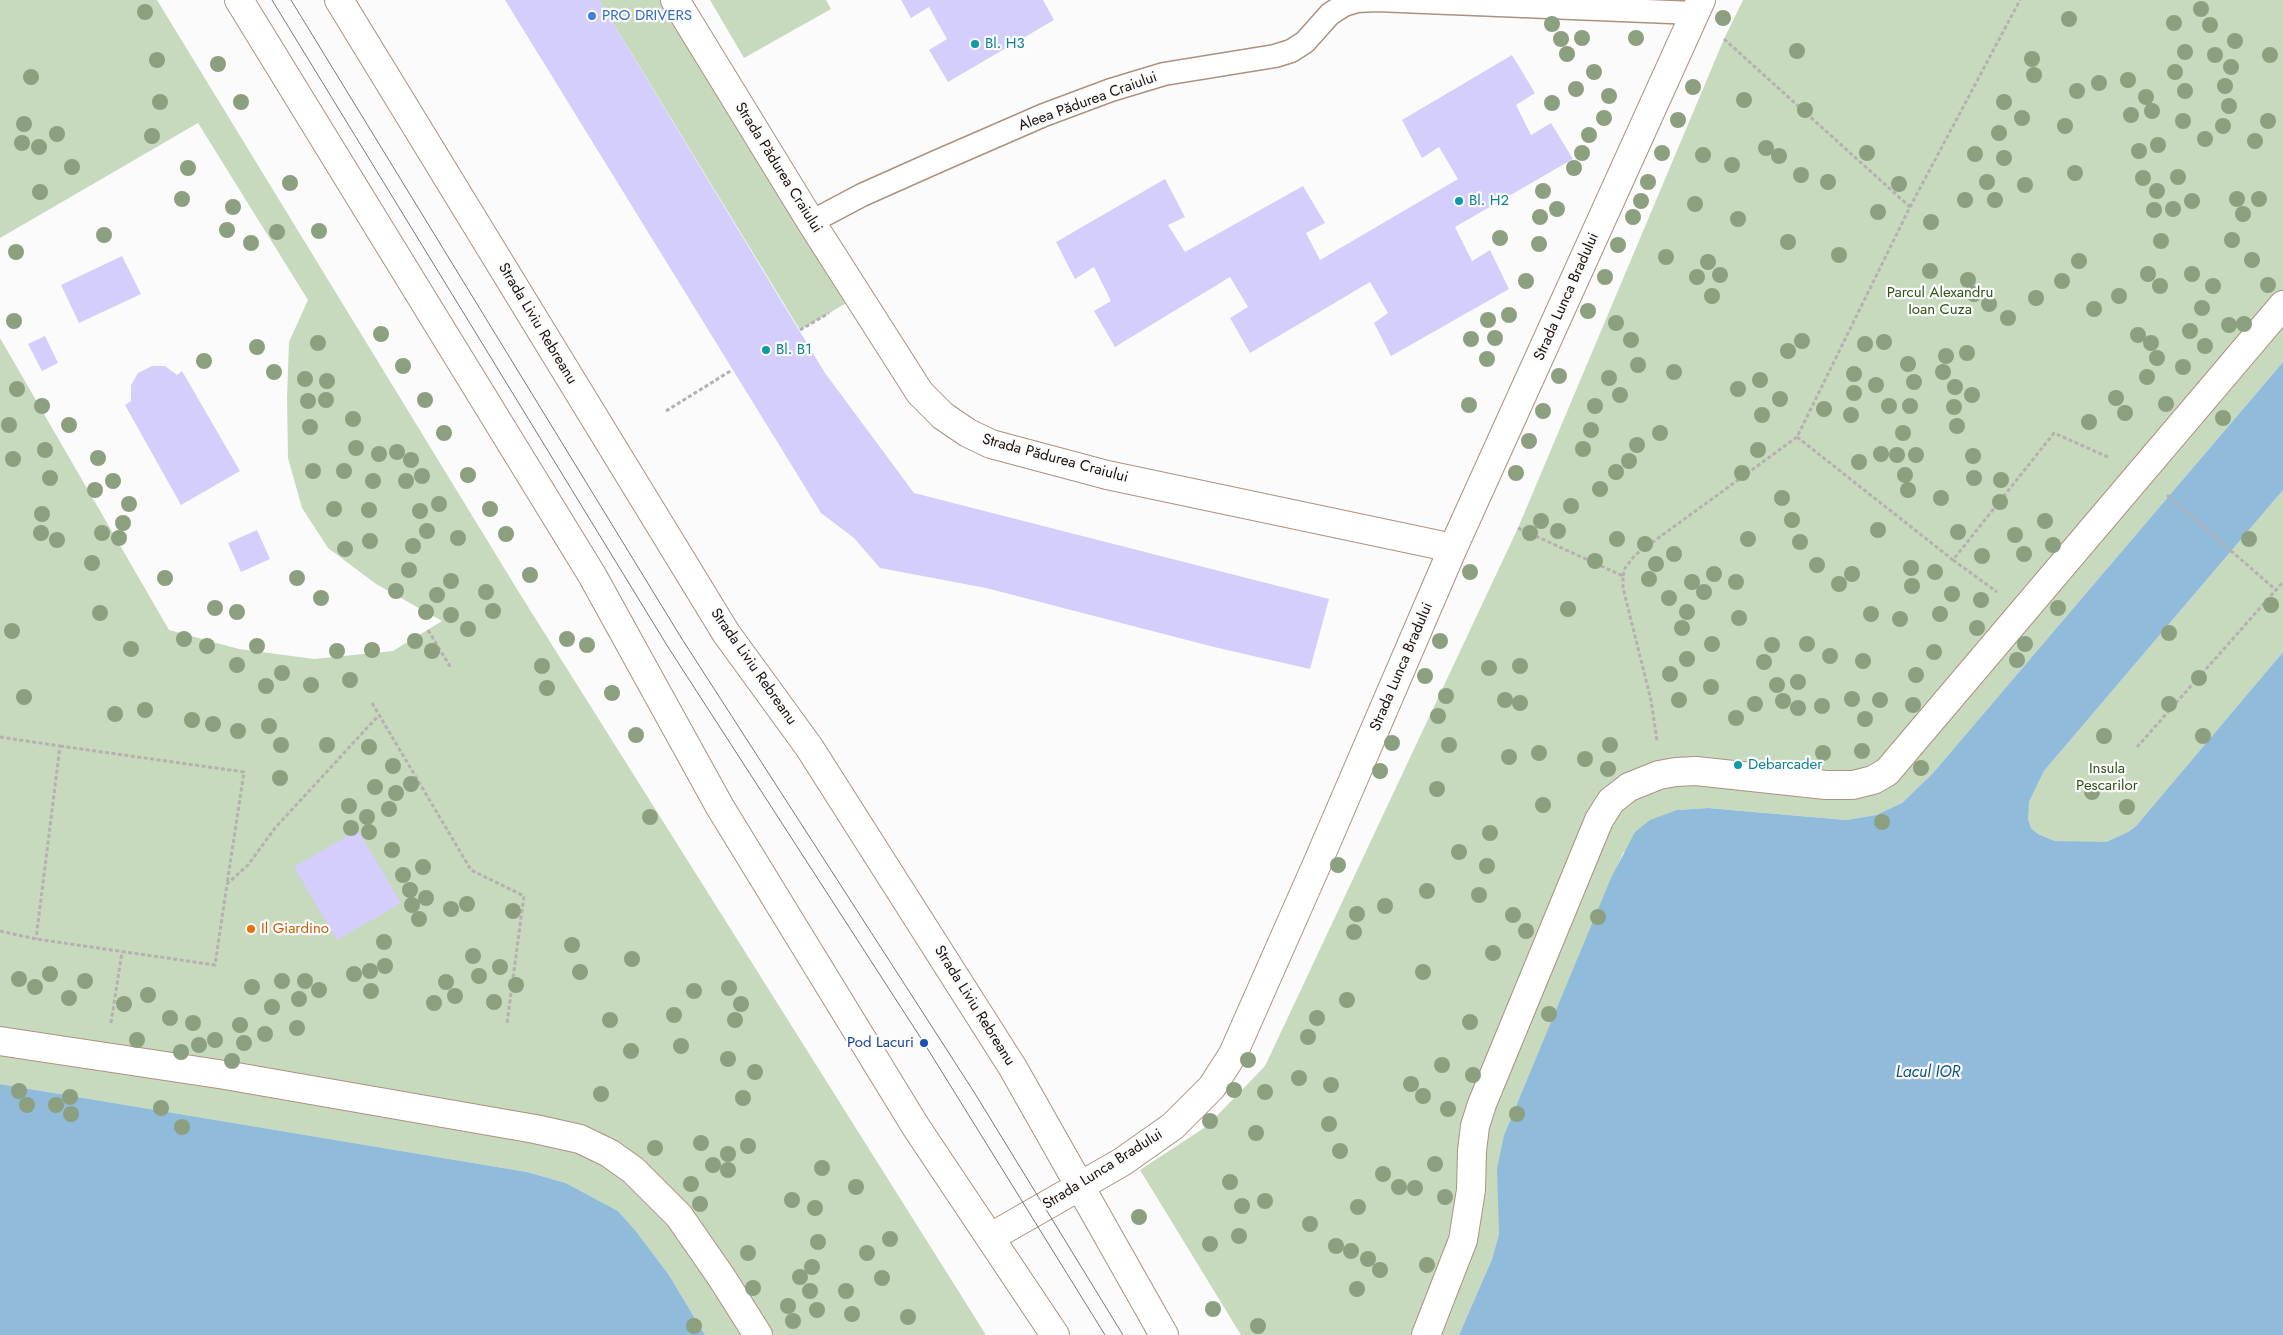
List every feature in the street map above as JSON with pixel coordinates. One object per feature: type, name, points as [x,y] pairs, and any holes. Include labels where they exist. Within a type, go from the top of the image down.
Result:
[{"type":"street","points":[[239,0],[592,576],[720,807],[916,1127],[1055,1335]]},
{"type":"street","name":"Strada Liviu Rebreanu","points":[[338,0],[726,633],[809,747],[1013,1068],[1081,1185],[1164,1335]]},
{"type":"street","name":"Strada Pădurea Craiului","points":[[675,0],[811,222],[920,393],[943,416],[968,433],[991,444],[1107,475],[1453,548]]},
{"type":"street","name":"Strada Lunca Bradului","points":[[991,1237],[1122,1162],[1173,1126],[1212,1087],[1233,1054],[1453,548],[1698,6]]},
{"type":"street","points":[[1426,1335],[1463,1240],[1471,1190],[1475,1126],[1482,1104],[1595,829],[1611,801],[1629,787],[1659,775],[1696,771],[1853,785],[1872,780],[1887,772],[2283,305]]},
{"type":"street","points":[[0,1041],[225,1075],[536,1129],[580,1140],[608,1152],[633,1170],[679,1216],[722,1278],[758,1335]]},
{"type":"lane","name":"Aleea Pădurea Craiului","points":[[811,222],[862,195],[936,162],[1044,115],[1110,90],[1164,74],[1275,56],[1291,51],[1305,42],[1330,14],[1344,5],[1357,1],[1698,6]]},
{"type":"path","points":[[1659,775],[1654,718],[1623,588],[1625,568],[1635,555],[1797,437],[1910,207],[2020,0]]},
{"type":"path","points":[[1724,39],[1910,207]]},
{"type":"path","points":[[666,411],[732,370]]},
{"type":"path","points":[[1953,560],[2054,433],[2142,472]]},
{"type":"path","points":[[1797,437],[1953,560],[2024,612]]},
{"type":"path","points":[[2168,496],[2276,590]]},
{"type":"path","points":[[1518,528],[1623,576]]},
{"type":"path","points":[[2137,747],[2283,582]]},
{"type":"path","points":[[428,630],[451,668]]},
{"type":"path","points":[[372,703],[471,870],[524,896],[507,1023]]},
{"type":"path","points":[[227,884],[248,865],[275,828],[378,716]]},
{"type":"path","points":[[0,737],[244,772],[215,965],[36,939],[0,931]]},
{"type":"path","points":[[36,939],[60,746]]},
{"type":"path","points":[[106,1057],[122,952]]},
{"type":"green space","points":[[0,0],[157,0],[520,594],[986,1335],[705,1335],[669,1275],[618,1211],[566,1183],[527,1172],[0,1084],[0,338],[169,630],[239,649],[314,659],[393,651],[442,621],[376,584],[328,548],[302,508],[288,458],[287,398],[289,342],[308,300],[198,123],[0,238]]},
{"type":"green space","points":[[599,0],[663,0],[850,301],[800,330]]},
{"type":"green space","points":[[710,0],[826,0],[831,9],[744,58]]},
{"type":"green space","name":"Parcul Alexandru Ioan Cuza","points":[[1743,0],[2283,0],[2283,362],[1933,773],[1902,803],[1876,815],[1846,820],[1708,808],[1677,810],[1623,853],[1504,1135],[1499,1234],[1492,1259],[1459,1335],[1241,1335],[1140,1170],[1207,1126],[1265,1066],[1518,528],[1724,39]]},
{"type":"green space","name":"Insula Pescarilor","points":[[2283,490],[2283,652],[2136,826],[2128,832],[2106,842],[2094,843],[2055,841],[2038,834],[2031,828],[2028,819],[2028,809],[2029,802],[2044,771]]},
{"type":"water","name":"Lacul IOR","points":[[2283,362],[2283,490],[2044,771],[2029,802],[2028,819],[2031,828],[2038,834],[2055,841],[2106,842],[2128,832],[2136,826],[2283,652],[2283,1335],[1459,1335],[1492,1259],[1499,1234],[1497,1169],[1504,1135],[1611,878],[1635,832],[1650,820],[1677,810],[1708,808],[1846,820],[1876,815],[1902,803],[1933,773]]},
{"type":"water","points":[[0,1084],[527,1172],[566,1183],[618,1211],[669,1275],[705,1335],[0,1335]]},
{"type":"building","name":"Bl. B1","points":[[505,0],[599,0],[825,373],[914,493],[1329,599],[1310,669],[1214,647],[986,588],[880,568],[854,538],[821,513]]},
{"type":"building","name":"Bl. H3","points":[[901,0],[1043,0],[1054,20],[948,82],[929,50],[947,39],[929,7],[911,18]]},
{"type":"building","name":"Bl. H2","points":[[1512,55],[1535,93],[1516,105],[1531,135],[1551,123],[1573,159],[1455,227],[1472,261],[1490,250],[1509,289],[1391,356],[1374,323],[1388,313],[1370,282],[1250,353],[1230,318],[1248,307],[1230,277],[1115,347],[1094,311],[1111,301],[1094,267],[1075,279],[1056,242],[1165,179],[1185,217],[1168,225],[1185,252],[1303,186],[1325,223],[1306,233],[1320,260],[1458,179],[1439,147],[1422,158],[1402,120]]},
{"type":"building","points":[[122,256],[141,294],[79,323],[61,285]]},
{"type":"building","points":[[45,336],[58,363],[42,371],[28,344]]},
{"type":"building","points":[[152,366],[165,366],[177,375],[182,371],[240,471],[181,505],[125,405],[131,401],[131,385],[138,373]]},
{"type":"building","points":[[257,530],[270,559],[241,572],[228,543]]},
{"type":"building","points":[[358,830],[401,903],[337,940],[294,867]]},
{"type":"tram line","points":[[272,0],[668,647],[924,1043],[1105,1335]]},
{"type":"tram line","points":[[291,0],[682,639],[974,1092],[1123,1335]]},
{"type":"place","name":"PRO DRIVERS","points":[[592,16]]},
{"type":"place","name":"Bl. H3","points":[[975,44]]},
{"type":"place","name":"Bl. H2","points":[[1459,201]]},
{"type":"place","name":"Bl. B1","points":[[766,350]]},
{"type":"place","name":"Debarcader","points":[[1738,765]]},
{"type":"place","name":"Il Giardino","points":[[251,929]]},
{"type":"place","name":"Pod Lacuri","points":[[924,1043]]}]
